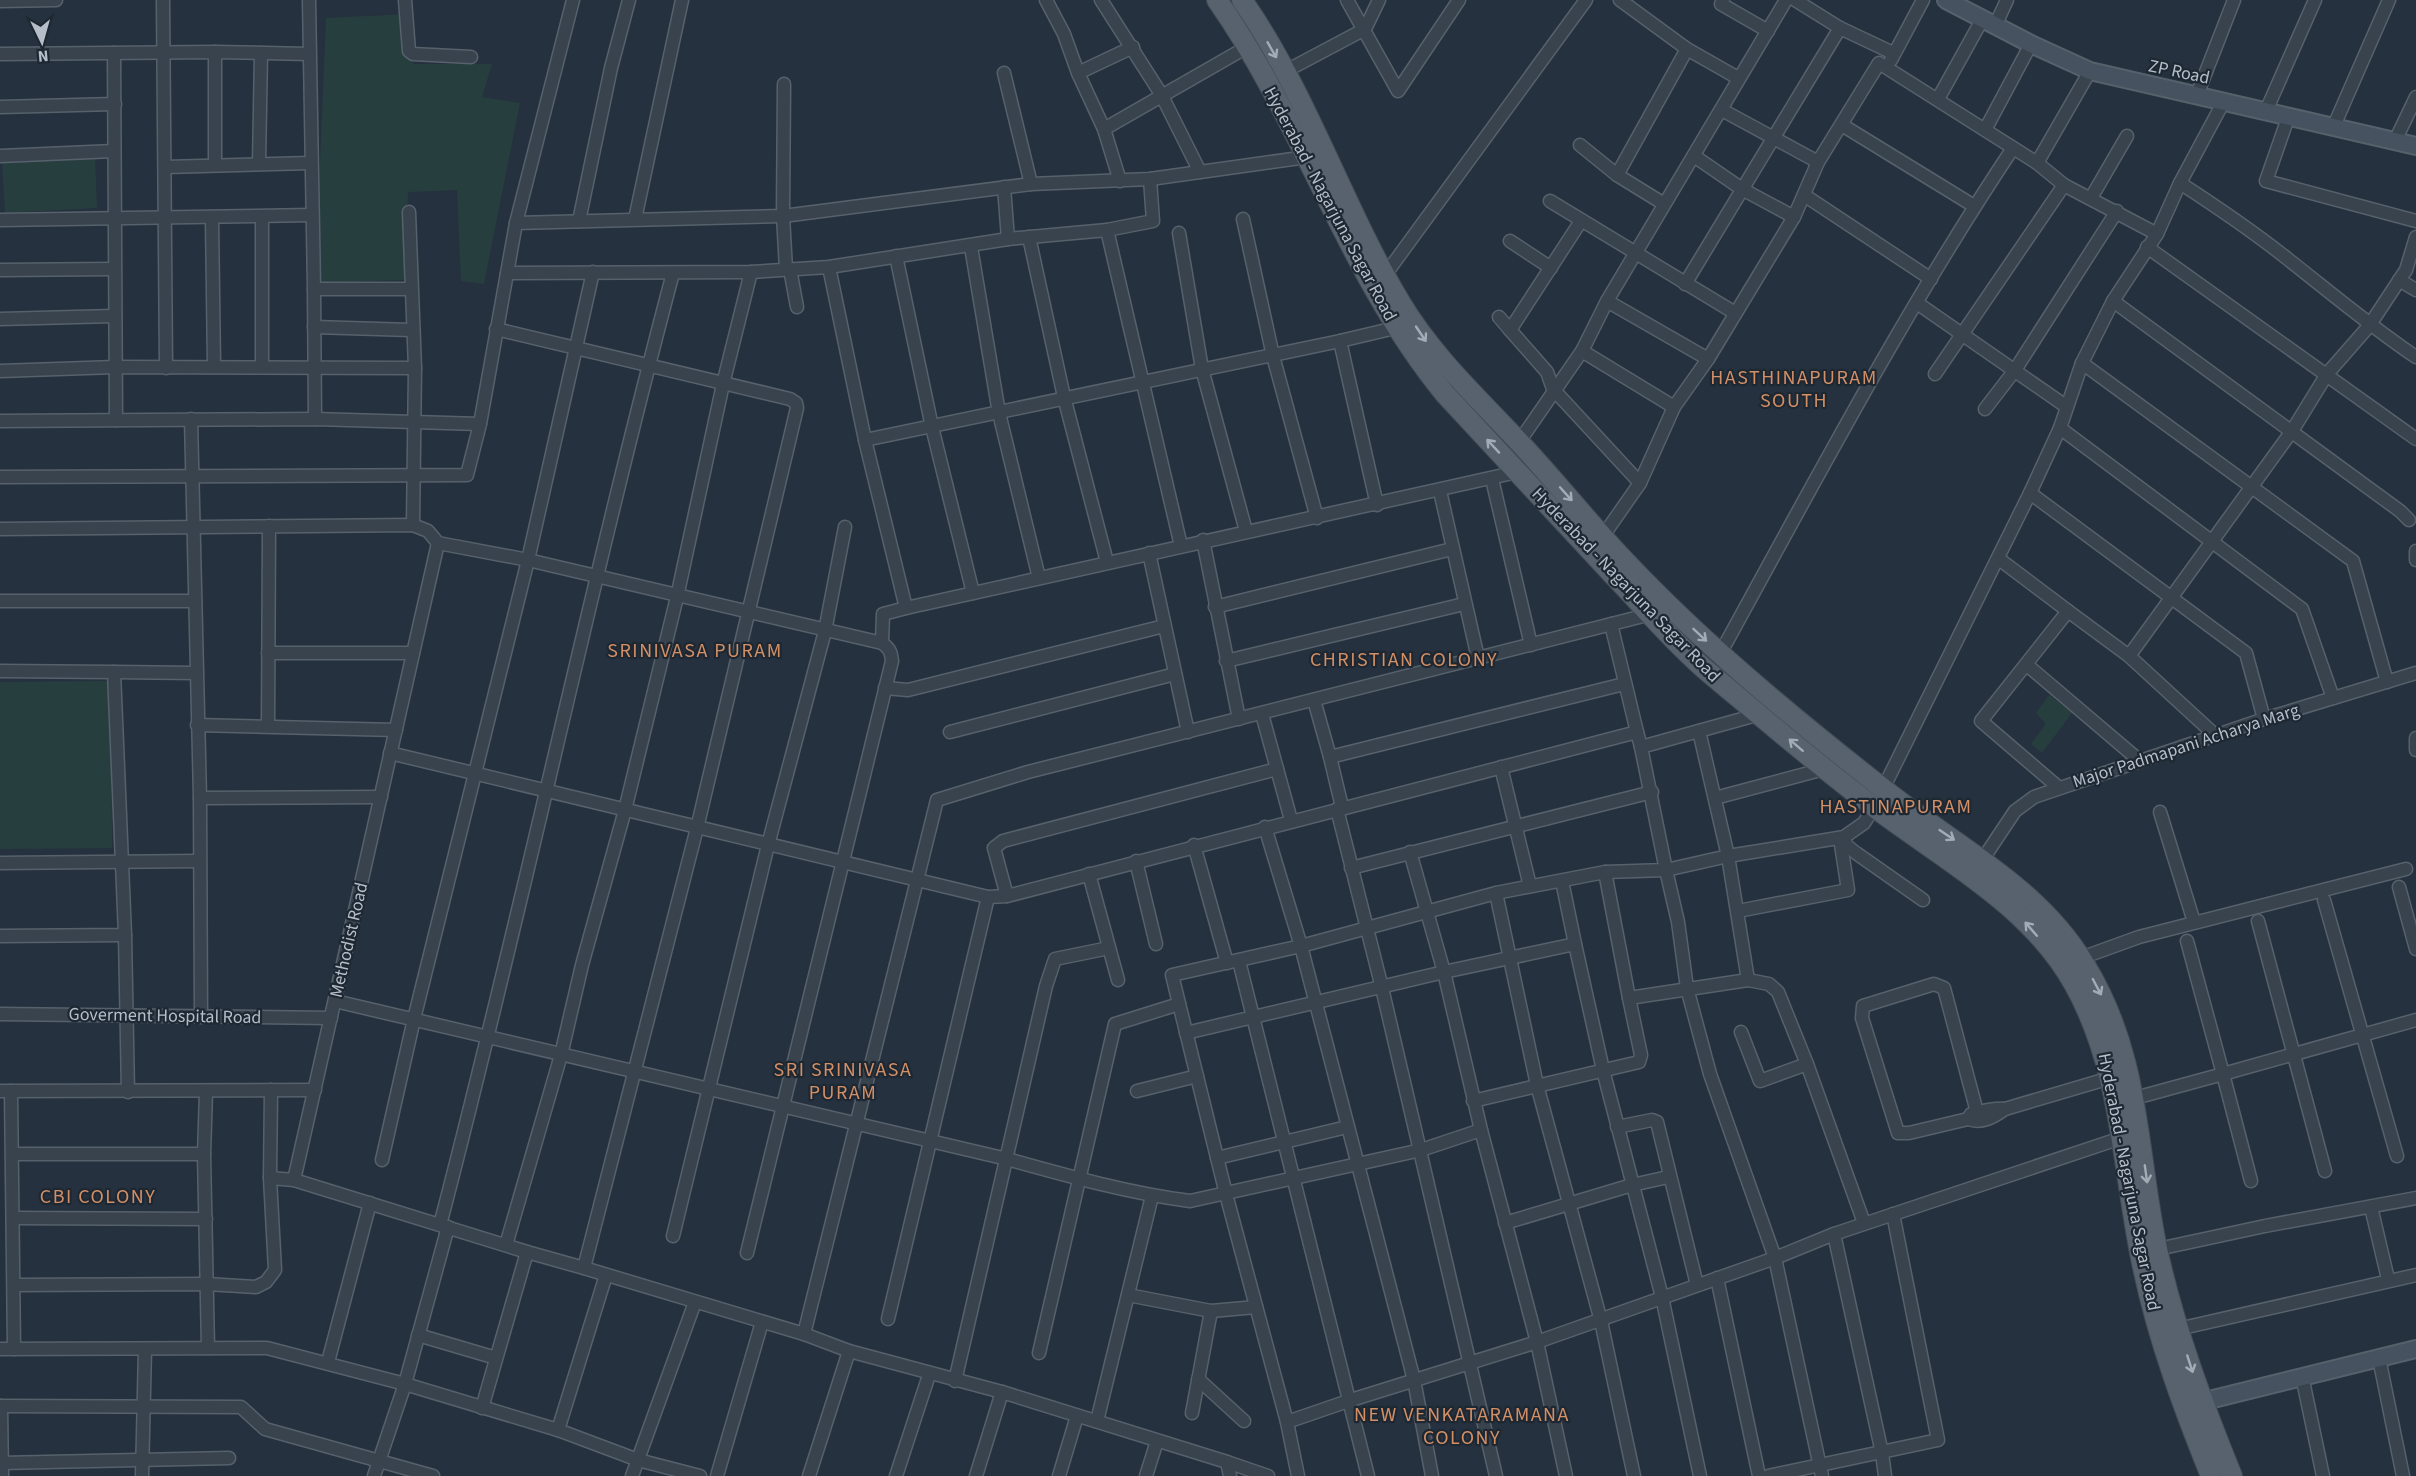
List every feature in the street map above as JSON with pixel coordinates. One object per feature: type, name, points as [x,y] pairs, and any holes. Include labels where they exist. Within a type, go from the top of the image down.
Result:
[{"type":"main road","name":"Hyderabad - Nagarjuna Sagar Road","points":[[1217,0],[1307,157],[1372,289],[1414,357],[1445,394],[1516,472],[1704,668],[1824,769],[1990,891],[2022,918],[2072,980],[2093,1021],[2110,1078],[2144,1272],[2158,1330],[2193,1404],[2232,1476]]},
{"type":"main road","name":"Hyderabad - Nagarjuna Sagar Road","points":[[1242,0],[1284,72],[1385,275],[1430,347],[1519,442],[1603,537],[1720,654],[1883,789],[1983,859],[2036,903],[2081,958],[2111,1013],[2123,1047],[2135,1098],[2158,1250],[2211,1476]]},
{"type":"street","points":[[0,1],[56,0]]},
{"type":"street","points":[[163,0],[166,368]]},
{"type":"street","points":[[309,0],[315,419]]},
{"type":"street","points":[[405,0],[409,51],[418,56],[471,57]]},
{"type":"street","points":[[0,477],[467,475],[480,424],[516,224],[573,0]]},
{"type":"street","points":[[579,221],[611,68],[629,0]]},
{"type":"street","points":[[635,219],[682,0]]},
{"type":"street","points":[[1046,0],[1064,34],[1078,73],[1104,129],[1120,181]]},
{"type":"street","points":[[1101,0],[1161,94],[1200,172]]},
{"type":"street","points":[[1347,0],[1398,91],[1459,0]]},
{"type":"street","points":[[1284,72],[1365,29],[1379,0]]},
{"type":"street","points":[[1385,275],[1586,0]]},
{"type":"street","points":[[1620,0],[1687,49],[1738,78]]},
{"type":"street","points":[[1723,0],[1721,4],[1768,31]]},
{"type":"street","points":[[1519,442],[1553,389],[1582,351],[1607,301],[1786,0]]},
{"type":"street","points":[[1795,0],[1840,28],[1893,53]]},
{"type":"street","points":[[1887,68],[1923,0]]},
{"type":"street","name":"ZP Road","points":[[1946,0],[2031,45],[2090,71],[2416,146]]},
{"type":"street","points":[[1938,99],[1989,22],[2007,0]]},
{"type":"street","points":[[2197,95],[2234,0]]},
{"type":"street","points":[[2266,111],[2315,0]]},
{"type":"street","points":[[2333,128],[2389,0]]},
{"type":"street","points":[[1685,284],[1840,28]]},
{"type":"street","points":[[1985,130],[2031,45]]},
{"type":"street","points":[[1078,73],[1133,47]]},
{"type":"street","points":[[1104,129],[1161,94],[1246,47]]},
{"type":"street","points":[[1617,175],[1687,49]]},
{"type":"street","points":[[215,52],[215,164]]},
{"type":"street","points":[[0,54],[215,52],[309,54]]},
{"type":"street","points":[[114,53],[116,420]]},
{"type":"street","points":[[258,164],[261,53]]},
{"type":"street","points":[[1603,537],[1640,483],[1674,406],[1708,359],[1794,217],[1818,162],[1879,63],[2013,148],[2064,185],[2157,234]]},
{"type":"street","points":[[2037,164],[2090,71]]},
{"type":"street","points":[[1004,73],[1031,184]]},
{"type":"street","points":[[784,84],[783,216],[788,269],[796,307]]},
{"type":"street","points":[[2395,141],[2416,97]]},
{"type":"street","points":[[1298,1476],[1287,1422],[1226,1194],[1172,975],[1301,946],[1496,893],[1605,872],[1666,870],[1728,856],[1842,838],[1864,824],[2030,494],[2060,428],[2082,363],[2113,301],[2157,234],[2180,183],[2224,101]]},
{"type":"street","points":[[0,106],[115,104]]},
{"type":"street","points":[[1722,110],[1818,162]]},
{"type":"street","points":[[2289,115],[2266,181],[2416,221]]},
{"type":"street","points":[[1842,125],[1974,206]]},
{"type":"street","points":[[2091,198],[2127,136]]},
{"type":"street","points":[[1580,145],[1617,175],[1664,204]]},
{"type":"street","points":[[1720,654],[1849,418],[1974,206],[2013,148]]},
{"type":"street","points":[[0,156],[114,151]]},
{"type":"street","points":[[1694,156],[1742,189],[1794,217]]},
{"type":"street","points":[[516,224],[783,216],[1031,184],[1150,179],[1307,157]]},
{"type":"street","points":[[165,167],[310,163]]},
{"type":"street","points":[[507,273],[751,272],[829,267],[971,247],[1008,239],[1107,230],[1153,221],[1150,179]]},
{"type":"street","points":[[2180,183],[2288,259],[2369,326],[2416,357]]},
{"type":"street","points":[[1935,374],[2064,185]]},
{"type":"street","points":[[1004,187],[1008,239]]},
{"type":"street","points":[[1804,195],[1931,279]]},
{"type":"street","points":[[1550,201],[1735,313]]},
{"type":"street","points":[[1985,409],[2015,370],[2117,211]]},
{"type":"street","points":[[409,212],[411,330],[415,368],[413,525]]},
{"type":"street","points":[[0,220],[312,215]]},
{"type":"street","points":[[262,217],[262,367]]},
{"type":"street","points":[[212,218],[214,367]]},
{"type":"street","points":[[1243,219],[1273,356],[1317,518]]},
{"type":"street","points":[[1510,330],[1581,220]]},
{"type":"street","points":[[1107,230],[1181,546]]},
{"type":"street","points":[[1179,233],[1202,369],[1246,531]]},
{"type":"street","points":[[1029,237],[1064,397],[1107,562]]},
{"type":"street","points":[[2129,656],[2292,431],[2327,374],[2369,326],[2406,270],[2416,237]]},
{"type":"street","points":[[1510,241],[1551,268]]},
{"type":"street","points":[[971,247],[999,413],[1039,578]]},
{"type":"street","points":[[2147,248],[2416,439]]},
{"type":"street","points":[[896,256],[932,427],[974,593]]},
{"type":"street","points":[[829,267],[865,440],[906,609]]},
{"type":"street","points":[[0,270],[114,269]]},
{"type":"street","points":[[382,1160],[414,1019],[477,774],[528,560],[593,272]]},
{"type":"street","points":[[506,1245],[561,1055],[582,965],[625,810],[677,597],[723,384],[751,272]]},
{"type":"street","points":[[374,1476],[405,1384],[418,1335],[648,365],[673,273]]},
{"type":"street","points":[[2399,280],[2416,290]]},
{"type":"street","points":[[314,288],[410,289]]},
{"type":"street","points":[[1607,301],[1708,359]]},
{"type":"street","points":[[2113,301],[2292,431],[2409,520]]},
{"type":"street","points":[[1917,303],[2067,407]]},
{"type":"street","points":[[0,319],[114,316]]},
{"type":"street","points":[[1499,317],[1547,372],[1553,389],[1640,483]]},
{"type":"street","points":[[314,327],[411,330]]},
{"type":"street","points":[[865,440],[999,413],[1064,397],[1273,356],[1395,328]]},
{"type":"street","points":[[496,329],[790,399],[796,403],[697,828],[584,1268]]},
{"type":"street","points":[[1340,341],[1377,505]]},
{"type":"street","points":[[1582,351],[1674,406]]},
{"type":"street","points":[[2082,363],[2353,561],[2387,682]]},
{"type":"street","points":[[0,371],[214,367],[415,368]]},
{"type":"street","points":[[0,421],[191,418],[480,424]]},
{"type":"street","points":[[191,418],[200,798],[201,1017]]},
{"type":"street","points":[[2060,428],[2302,609],[2333,698]]},
{"type":"street","points":[[882,643],[883,614],[1203,540],[1377,505],[1516,472]]},
{"type":"street","points":[[1492,479],[1531,645]]},
{"type":"street","points":[[1440,491],[1478,658]]},
{"type":"street","points":[[2030,494],[2246,653],[2264,719]]},
{"type":"street","points":[[0,528],[413,525],[428,531],[438,543],[528,560],[677,597],[882,643],[891,652],[892,661],[747,1253]]},
{"type":"street","points":[[268,726],[269,526]]},
{"type":"street","points":[[673,1236],[768,845],[825,631],[845,527]]},
{"type":"street","points":[[1203,540],[1239,719]]},
{"type":"street","name":"Methodist Road","points":[[294,1180],[438,543]]},
{"type":"street","points":[[1215,607],[1452,549]]},
{"type":"street","points":[[2416,551],[2416,560]]},
{"type":"street","points":[[1149,553],[1188,732]]},
{"type":"street","points":[[1999,559],[2129,656],[2215,735]]},
{"type":"street","points":[[0,602],[195,601]]},
{"type":"street","points":[[1226,662],[1464,604]]},
{"type":"street","points":[[2058,787],[1981,721],[2068,611]]},
{"type":"street","points":[[804,1334],[937,800],[1028,772],[1651,614]]},
{"type":"street","points":[[1611,624],[1652,792],[1678,922],[1687,988],[1710,1074],[1775,1258],[1822,1470]]},
{"type":"street","points":[[885,688],[908,690],[1164,626]]},
{"type":"street","points":[[268,653],[413,653]]},
{"type":"street","points":[[2026,665],[2140,761]]},
{"type":"street","points":[[0,671],[196,673]]},
{"type":"street","points":[[114,672],[125,935],[128,1092]]},
{"type":"street","name":"Major Padmapani Acharya Marg","points":[[1983,859],[2015,811],[2034,797],[2264,719],[2416,673]]},
{"type":"street","points":[[950,732],[1174,674]]},
{"type":"street","points":[[1330,757],[1624,684]]},
{"type":"street","points":[[1314,700],[1330,757],[1351,868],[1472,1362],[1496,1476]]},
{"type":"street","points":[[1262,714],[1291,820]]},
{"type":"street","points":[[1641,747],[1760,714]]},
{"type":"street","points":[[197,725],[396,730]]},
{"type":"street","points":[[1699,731],[1728,856],[1748,980]]},
{"type":"street","points":[[390,753],[988,897],[1007,896],[1291,820],[1637,732]]},
{"type":"street","points":[[2416,738],[2416,750]]},
{"type":"street","points":[[1502,767],[1530,886]]},
{"type":"street","points":[[1007,896],[994,848],[1003,841],[1276,769]]},
{"type":"street","points":[[1715,798],[1824,769]]},
{"type":"street","points":[[1351,868],[1652,792]]},
{"type":"street","points":[[200,798],[381,797]]},
{"type":"street","points":[[2160,812],[2194,922]]},
{"type":"street","points":[[1265,827],[1301,946],[1356,1165],[1414,1380],[1432,1476]]},
{"type":"street","points":[[1842,838],[1846,845],[1856,853],[1923,900]]},
{"type":"street","points":[[1738,911],[1848,890],[1842,838]]},
{"type":"street","points":[[1194,846],[1254,1019],[1283,1143],[1351,1400],[1368,1476]]},
{"type":"street","points":[[1410,852],[1428,910],[1473,1101],[1538,1342],[1566,1476]]},
{"type":"street","points":[[0,863],[199,861]]},
{"type":"street","points":[[1136,861],[1156,944]]},
{"type":"street","points":[[2081,958],[2139,937],[2406,869]]},
{"type":"street","points":[[1473,1101],[1603,1070],[1634,1065],[1640,1059],[1605,872]]},
{"type":"street","points":[[1089,874],[1118,980]]},
{"type":"street","points":[[1562,881],[1603,1070],[1662,1298],[1700,1476]]},
{"type":"street","points":[[2399,886],[2416,946]]},
{"type":"street","points":[[1496,893],[1537,1085],[1601,1321],[1634,1476]]},
{"type":"street","points":[[888,1319],[988,897]]},
{"type":"street","points":[[2324,900],[2397,1156]]},
{"type":"street","points":[[2258,921],[2325,1171]]},
{"type":"street","points":[[0,936],[125,935]]},
{"type":"street","points":[[2187,941],[2251,1181]]},
{"type":"street","points":[[1186,1033],[1254,1019],[1315,1002],[1508,957],[1575,944]]},
{"type":"street","points":[[955,1381],[1046,987],[1055,959],[1109,948]]},
{"type":"street","points":[[1629,998],[1748,980],[1769,984],[1778,992],[1807,1064],[1864,1223]]},
{"type":"street","points":[[1972,1116],[1944,988],[1934,984],[1863,1006],[1862,1018],[1898,1133],[1909,1133],[1972,1116],[1993,1108],[2005,1109],[2110,1078]]},
{"type":"street","points":[[335,1001],[710,1091],[1008,1159],[1079,1179],[1152,1196],[1191,1201],[1420,1150],[1481,1130]]},
{"type":"street","points":[[1039,1353],[1115,1024],[1179,1004]]},
{"type":"street","name":"Goverment Hospital Road","points":[[0,1014],[331,1018]]},
{"type":"street","points":[[2135,1098],[2416,1020]]},
{"type":"street","points":[[1741,1032],[1760,1081],[1807,1064]]},
{"type":"street","points":[[1137,1090],[1197,1076]]},
{"type":"street","points":[[14,1285],[207,1284],[256,1287],[266,1282],[275,1270],[270,1178],[271,1090]]},
{"type":"street","points":[[14,1349],[13,1154],[6,1091],[315,1090]]},
{"type":"street","points":[[206,1092],[204,1154],[208,1348]]},
{"type":"street","points":[[1617,1127],[1652,1120],[1657,1122],[1668,1176],[1697,1285]]},
{"type":"street","points":[[1217,1158],[1347,1127]]},
{"type":"street","points":[[1287,1422],[1601,1321],[1864,1223],[2121,1138]]},
{"type":"street","points":[[13,1154],[204,1154]]},
{"type":"street","points":[[1505,1223],[1668,1176]]},
{"type":"street","points":[[270,1178],[294,1180],[804,1334],[849,1351],[929,1375],[1002,1392],[1268,1476]]},
{"type":"street","points":[[1097,1421],[1152,1196]]},
{"type":"street","points":[[2158,1250],[2255,1228],[2416,1198]]},
{"type":"street","points":[[328,1362],[370,1203]]},
{"type":"street","points":[[2371,1207],[2388,1279]]},
{"type":"street","points":[[1767,1476],[1822,1470],[1938,1440],[1893,1214]]},
{"type":"street","points":[[13,1218],[206,1219]]},
{"type":"street","points":[[1834,1234],[1882,1453],[1885,1476]]},
{"type":"street","points":[[482,1408],[527,1252]]},
{"type":"street","points":[[558,1430],[606,1275]]},
{"type":"street","points":[[2178,1329],[2388,1279],[2416,1275]]},
{"type":"street","points":[[1717,1278],[1759,1476]]},
{"type":"street","points":[[1128,1295],[1211,1311],[1256,1306]]},
{"type":"street","points":[[632,1476],[695,1302]]},
{"type":"street","points":[[1192,1413],[1211,1311]]},
{"type":"street","points":[[717,1476],[762,1322]]},
{"type":"street","points":[[418,1335],[496,1358]]},
{"type":"street","points":[[0,1349],[267,1348],[328,1362],[405,1384],[558,1430],[638,1460],[700,1476]]},
{"type":"street","points":[[142,1476],[145,1349]]},
{"type":"street","points":[[2193,1404],[2416,1349]]},
{"type":"street","points":[[809,1476],[849,1351]]},
{"type":"street","points":[[2379,1358],[2403,1476]]},
{"type":"street","points":[[896,1476],[929,1375]]},
{"type":"street","points":[[2302,1376],[2323,1476]]},
{"type":"street","points":[[1198,1379],[1244,1421]]},
{"type":"street","points":[[976,1476],[1002,1392]]},
{"type":"street","points":[[2,1476],[1,1406],[145,1405],[241,1407],[265,1429],[380,1459],[433,1476]]},
{"type":"street","points":[[1059,1476],[1077,1416]]},
{"type":"street","points":[[1146,1476],[1157,1441]]},
{"type":"street","points":[[1,1463],[229,1458]]},
{"type":"street","points":[[1227,1462],[1230,1476]]},
{"type":"green space","points":[[408,14],[413,64],[492,64],[482,97],[520,103],[484,284],[461,281],[457,190],[408,192],[405,280],[315,283],[326,18]]},
{"type":"green space","points":[[95,156],[97,208],[5,213],[2,161]]},
{"type":"green space","points":[[111,681],[112,848],[0,849],[0,682]]},
{"type":"green space","points":[[2049,695],[2072,713],[2042,753],[2031,744],[2046,724],[2036,713]]},
{"type":"district","name":"HASTHINAPURAM SOUTH","points":[[1794,390]]},
{"type":"district","name":"SRINIVASA PURAM","points":[[695,651]]},
{"type":"district","name":"CHRISTIAN COLONY","points":[[1404,660]]},
{"type":"district","name":"HASTINAPURAM","points":[[1896,807]]},
{"type":"district","name":"SRI SRINIVASA PURAM","points":[[843,1082]]},
{"type":"district","name":"CBI COLONY","points":[[98,1197]]},
{"type":"district","name":"NEW VENKATARAMANA COLONY","points":[[1462,1426]]}]
